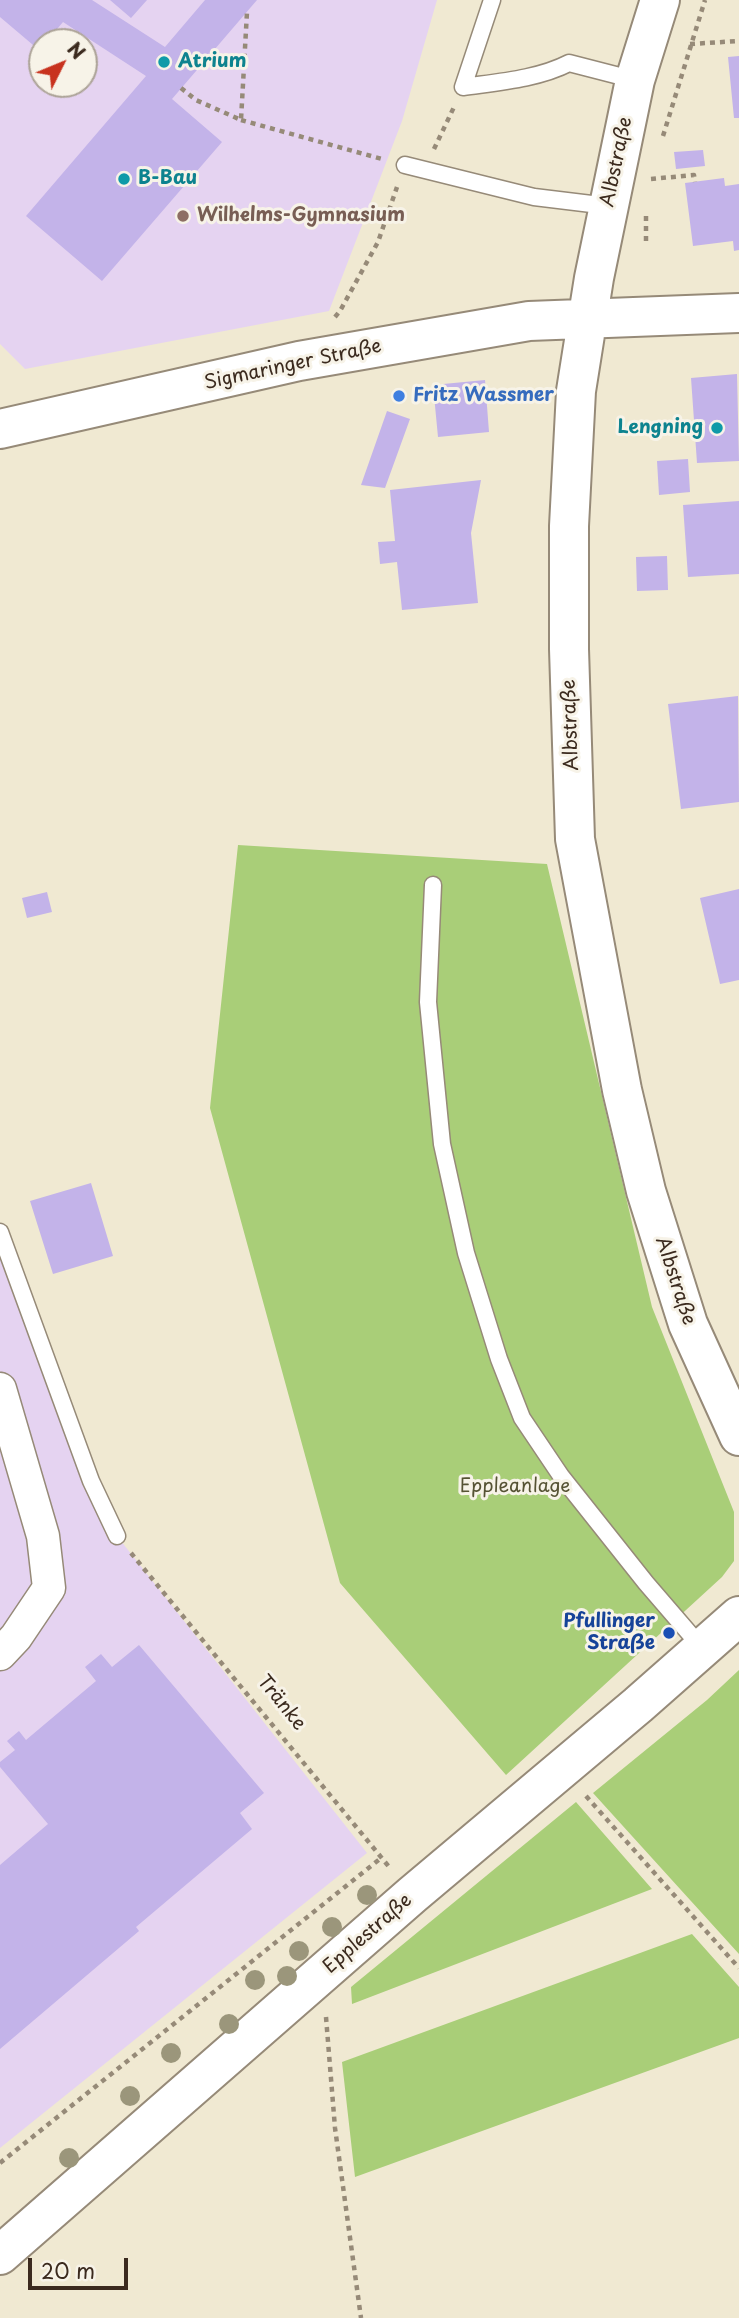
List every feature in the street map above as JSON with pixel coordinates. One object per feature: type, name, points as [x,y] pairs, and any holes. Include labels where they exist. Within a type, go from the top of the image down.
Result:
[{"type":"street","name":"Albstraße","points":[[660,0],[635,80],[608,206],[576,391],[569,526],[569,649],[575,839],[622,1090],[646,1191],[688,1324],[739,1436]]},
{"type":"street","name":"Sigmaringer Straße","points":[[0,429],[326,356],[529,321],[739,313]]},
{"type":"street","points":[[0,1389],[43,1536],[49,1588],[16,1637],[0,1654]]},
{"type":"street","name":"Epplestraße","points":[[0,2255],[412,1895],[563,1769],[739,1616]]},
{"type":"lane","points":[[492,0],[463,87],[516,79],[569,63],[635,80]]},
{"type":"lane","points":[[405,165],[534,197],[608,206]]},
{"type":"lane","points":[[433,885],[428,1002],[442,1144],[466,1253],[499,1359],[522,1418],[561,1476],[702,1648]]},
{"type":"lane","points":[[0,1232],[92,1481],[117,1536]]},
{"type":"path","points":[[661,142],[705,0]]},
{"type":"path","points":[[241,120],[247,12]]},
{"type":"path","points":[[690,44],[739,41]]},
{"type":"path","points":[[424,170],[463,87]]},
{"type":"path","points":[[181,89],[196,100],[241,120],[405,165],[378,242],[341,311]]},
{"type":"path","points":[[648,188],[654,167]]},
{"type":"path","points":[[650,179],[694,174],[695,182]]},
{"type":"path","points":[[646,208],[646,243]]},
{"type":"path","name":"Tränke","points":[[117,1536],[412,1895]]},
{"type":"path","points":[[563,1769],[739,1968]]},
{"type":"path","points":[[0,2163],[381,1858]]},
{"type":"path","points":[[307,1987],[327,2017],[335,2128],[361,2318]]},
{"type":"shaded area","name":"Wilhelms-Gymnasium","points":[[0,0],[437,0],[402,121],[329,311],[25,369],[0,344]]},
{"type":"shaded area","points":[[0,1232],[117,1536],[367,1853],[0,2148]]},
{"type":"green space","name":"Eppleanlage","points":[[238,845],[547,864],[652,1307],[734,1512],[734,1561],[722,1577],[506,1775],[340,1583],[210,1108]]},
{"type":"green space","points":[[739,1670],[739,1954],[593,1793],[707,1700]]},
{"type":"green space","points":[[576,1802],[652,1889],[352,2004],[351,1987]]},
{"type":"green space","points":[[692,1934],[739,1987],[739,2038],[355,2177],[342,2062]]},
{"type":"building","name":"B-Bau","points":[[0,0],[92,0],[165,47],[205,0],[257,0],[172,99],[222,142],[102,281],[26,216],[146,76],[98,45],[98,28],[72,28],[63,22],[58,28],[28,28],[28,41],[0,17]]},
{"type":"building","name":"Atrium","points":[[110,0],[147,0],[131,18]]},
{"type":"building","points":[[739,56],[739,118],[734,118],[728,57]]},
{"type":"building","points":[[703,150],[705,166],[676,169],[674,152]]},
{"type":"building","points":[[724,178],[725,186],[739,184],[739,250],[734,251],[733,241],[693,246],[685,183]]},
{"type":"building","name":"Lengning","points":[[737,374],[739,461],[697,463],[691,378]]},
{"type":"building","points":[[485,380],[489,432],[438,437],[433,385]]},
{"type":"building","points":[[387,411],[410,419],[385,488],[361,485]]},
{"type":"building","points":[[688,459],[690,492],[659,495],[657,461]]},
{"type":"building","points":[[481,480],[471,533],[478,603],[402,610],[397,562],[380,564],[378,542],[395,541],[390,490]]},
{"type":"building","points":[[739,501],[739,574],[688,577],[683,505]]},
{"type":"building","points":[[667,556],[668,590],[637,591],[636,557]]},
{"type":"building","points":[[738,696],[739,802],[681,809],[668,704]]},
{"type":"building","points":[[739,889],[739,980],[720,984],[700,898]]},
{"type":"building","points":[[47,892],[52,912],[27,918],[22,898]]},
{"type":"building","points":[[91,1183],[113,1256],[53,1274],[30,1201]]},
{"type":"building","points":[[139,1645],[264,1793],[240,1813],[252,1829],[136,1927],[139,1931],[0,2049],[0,1865],[48,1824],[0,1767],[0,1762],[15,1750],[7,1741],[19,1731],[26,1740],[96,1681],[85,1667],[101,1654],[112,1667]]},
{"type":"place","name":"Atrium","points":[[164,62]]},
{"type":"place","name":"B-Bau","points":[[124,179]]},
{"type":"place","name":"Wilhelms-Gymnasium","points":[[183,216]]},
{"type":"place","name":"Fritz Wassmer","points":[[399,396]]},
{"type":"place","name":"Lengning","points":[[717,428]]},
{"type":"place","name":"Pfullinger Straße","points":[[669,1633]]}]
